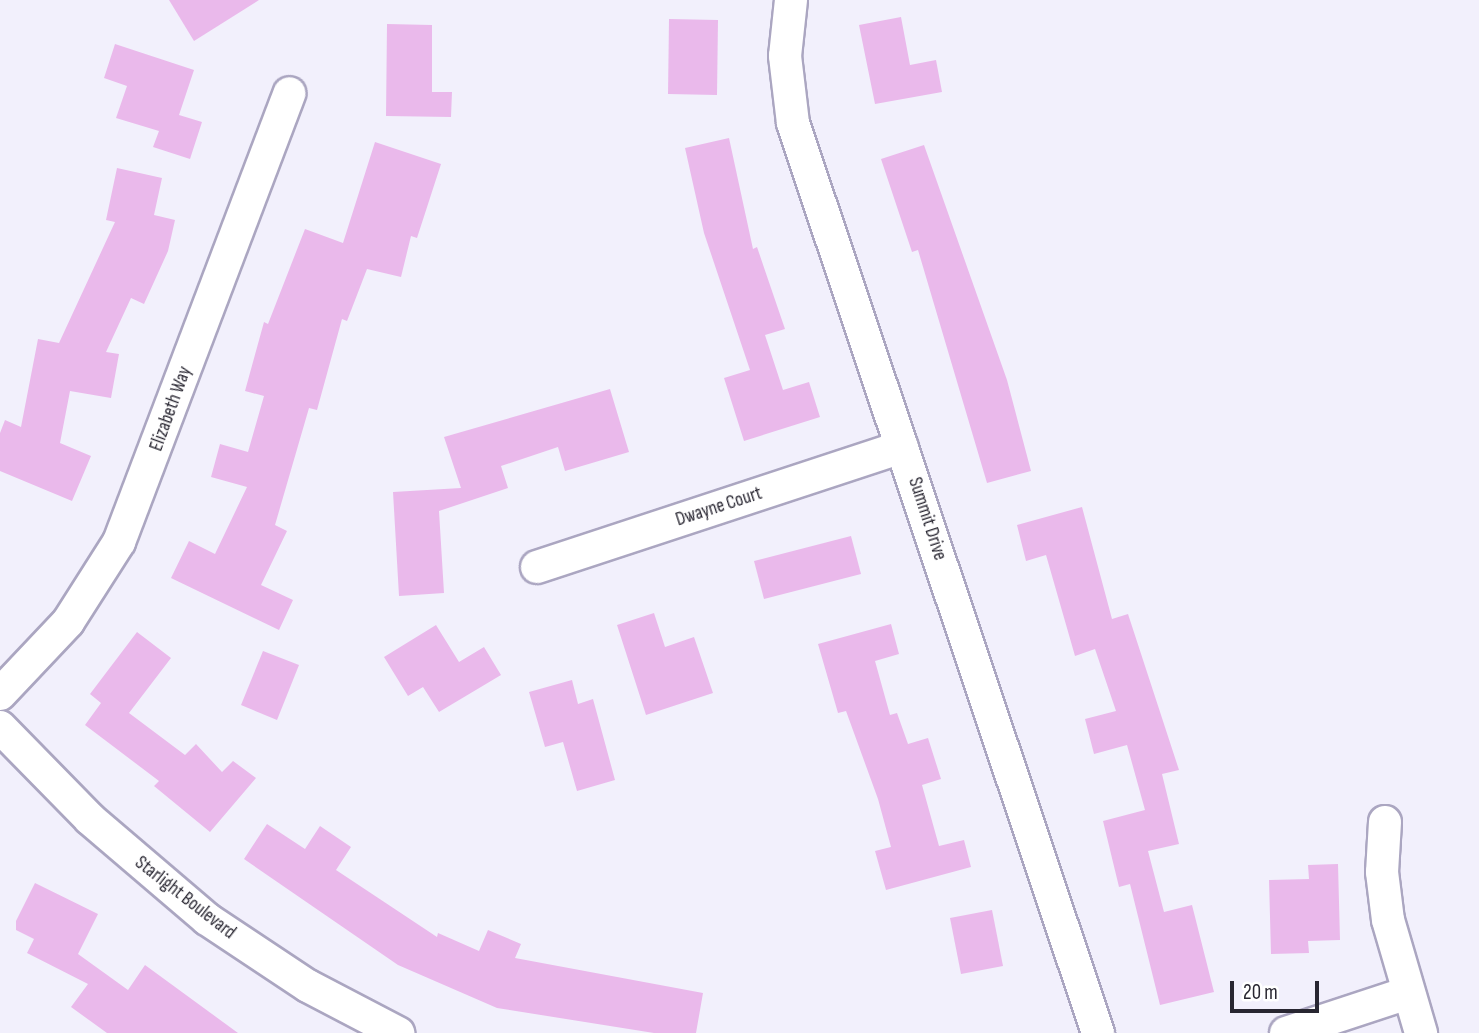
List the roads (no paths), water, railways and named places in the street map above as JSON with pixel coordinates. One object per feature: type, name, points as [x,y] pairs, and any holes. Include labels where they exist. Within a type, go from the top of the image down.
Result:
[{"type":"street","name":"Summit Drive","points":[[791,0],[785,56],[793,123],[1098,1033]]},
{"type":"street","name":"Elizabeth Way","points":[[0,694],[68,622],[119,542],[290,93]]},
{"type":"street","name":"Dwayne Court","points":[[537,568],[902,447]]},
{"type":"street","name":"Starlight Boulevard","points":[[0,727],[90,819],[207,919],[308,986],[398,1033]]},
{"type":"street","points":[[1385,821],[1385,894],[1408,993],[1421,1033]]},
{"type":"street","points":[[1286,1033],[1408,993]]}]
